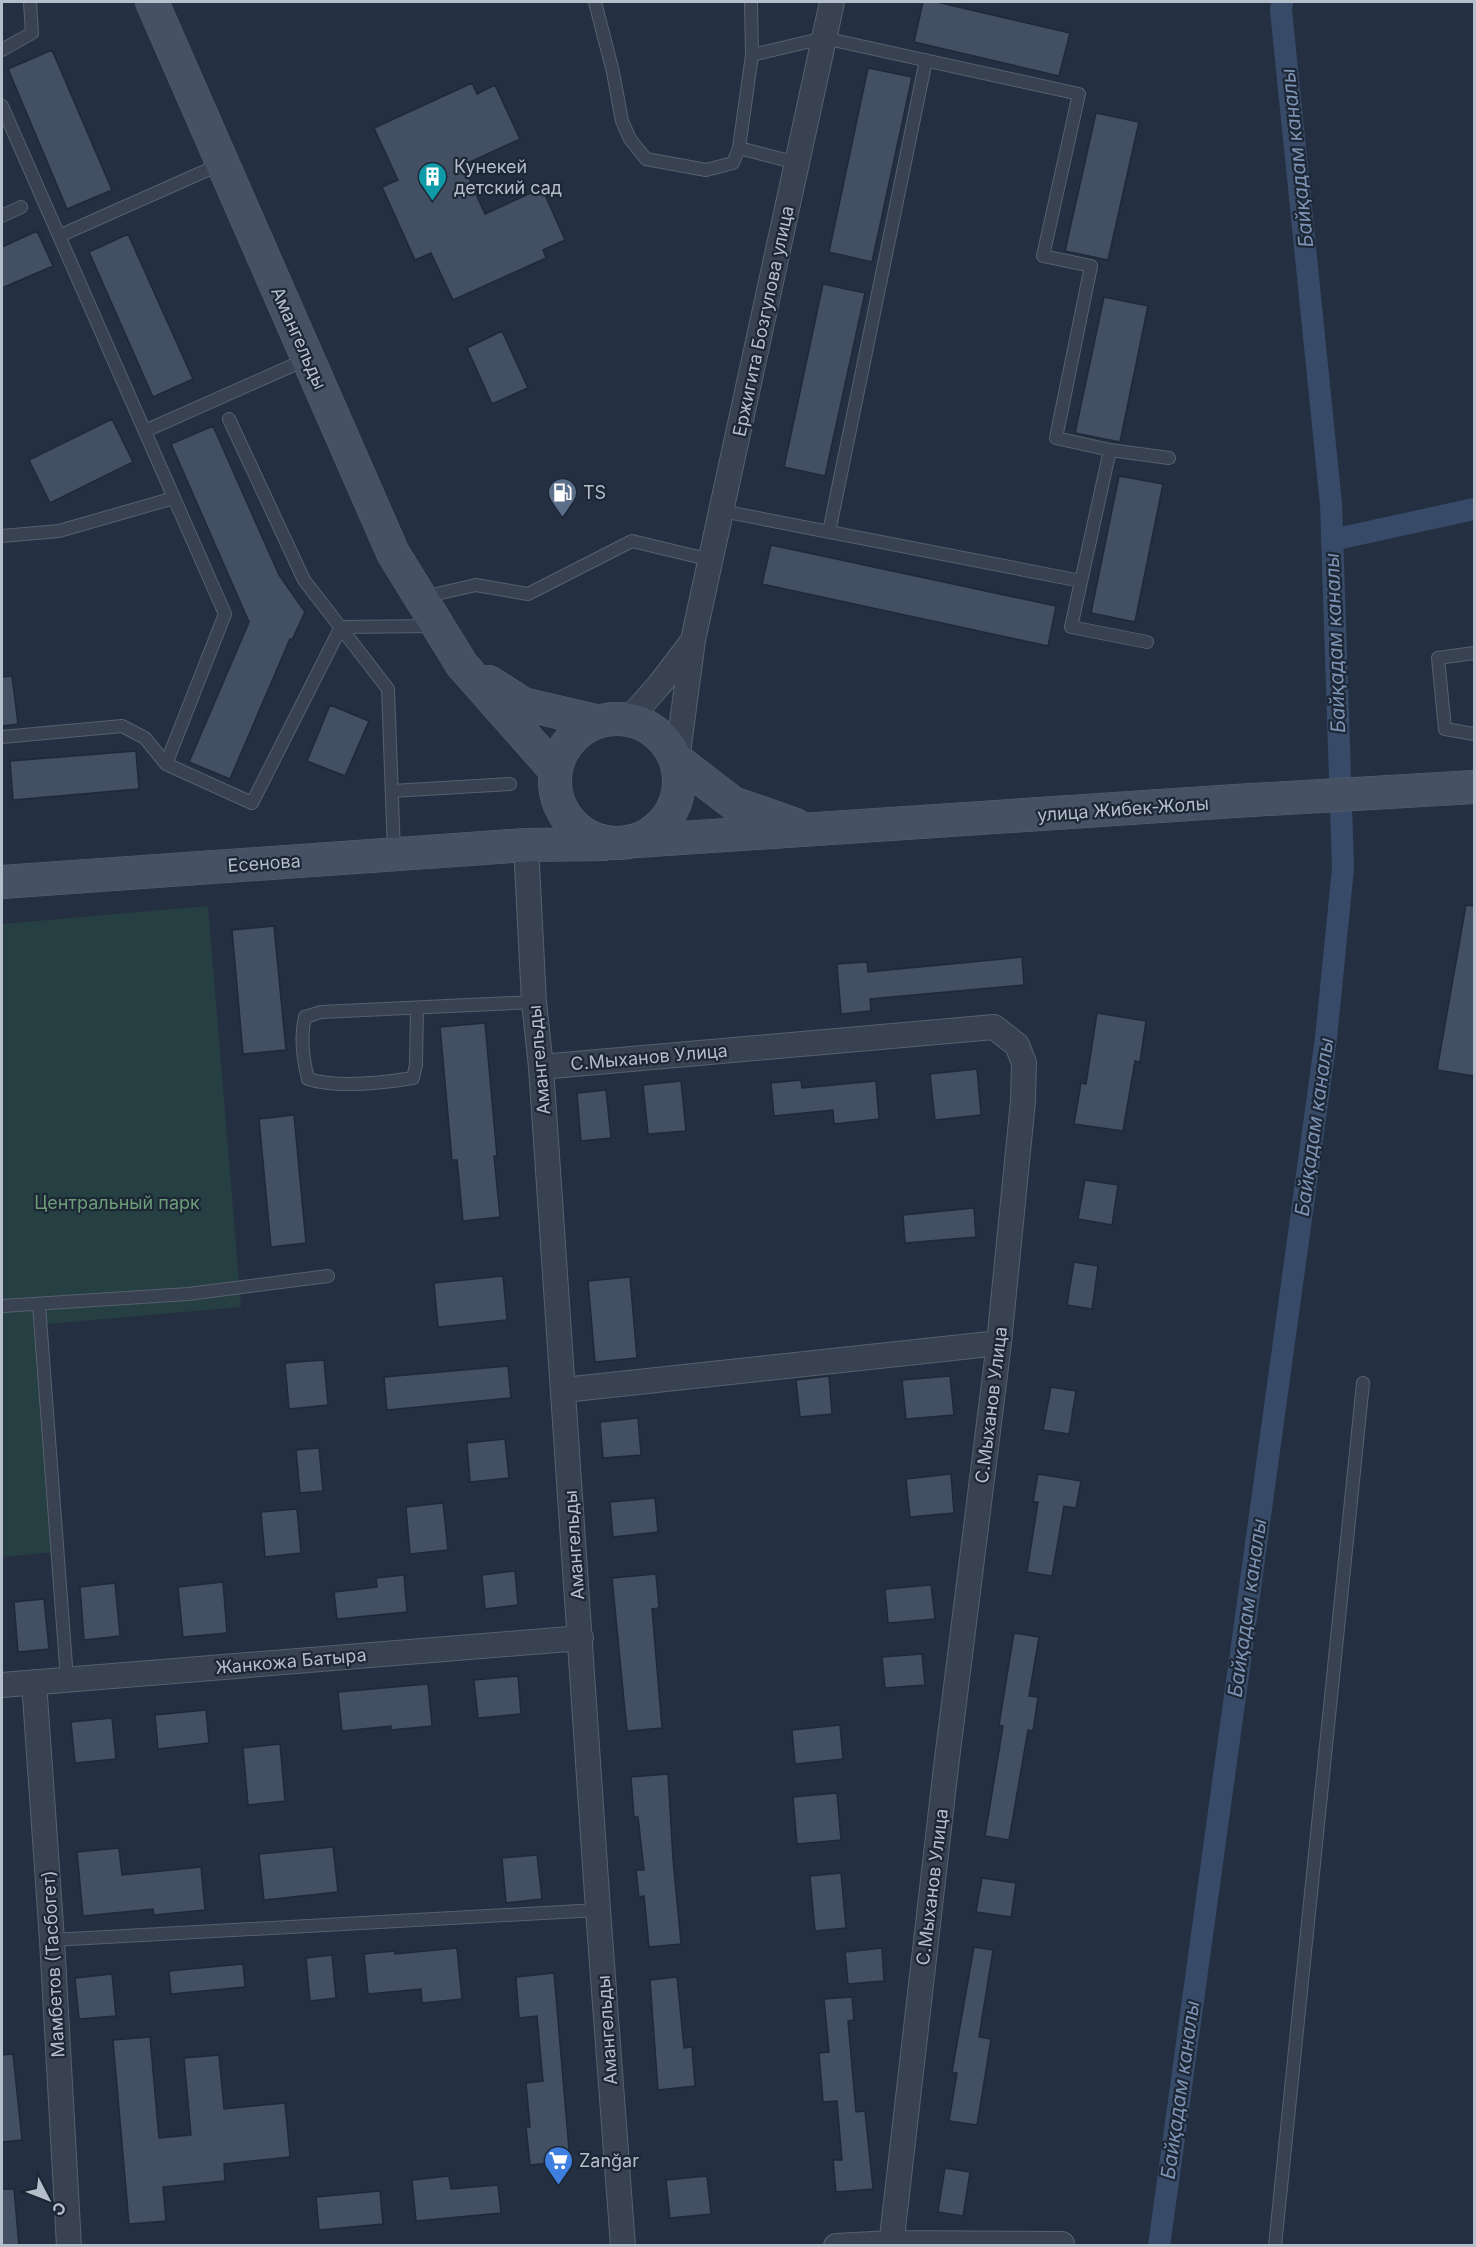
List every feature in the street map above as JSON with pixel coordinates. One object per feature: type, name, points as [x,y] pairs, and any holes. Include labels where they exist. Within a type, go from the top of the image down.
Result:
[{"type":"main road","name":"Амангельды","points":[[152,2],[393,554],[462,665],[555,769]]},
{"type":"main road","points":[[462,665],[523,704],[597,721],[629,719],[659,733],[677,760],[733,803],[809,830]]},
{"type":"main road","points":[[597,721],[569,740],[555,769],[557,802],[575,830],[605,844],[638,841],[665,823],[680,793],[677,760]]},
{"type":"main road","name":"улица Жибек-Жолы","points":[[638,841],[1474,787]]},
{"type":"main road","points":[[526,845],[557,802]]},
{"type":"main road","name":"Есенова","points":[[2,882],[526,845],[605,844]]},
{"type":"street","name":"Ержигита Бозгулова улица","points":[[677,760],[693,640],[832,2]]},
{"type":"street","points":[[629,719],[660,684],[693,640]]},
{"type":"street","name":"Амангельды","points":[[526,845],[534,1002],[541,1067],[623,2246]]},
{"type":"street","name":"С.Мыханов Улица","points":[[541,1067],[994,1028],[1017,1045],[1024,1063],[1023,1101],[999,1343],[891,2244]]},
{"type":"street","points":[[564,1390],[999,1343]]},
{"type":"street","name":"Жанкожа Батыра","points":[[2,1684],[581,1638]]},
{"type":"street","name":"Мамбетов (Тасбогет)","points":[[34,1682],[52,1940],[69,2246]]},
{"type":"street","points":[[836,2246],[1062,2244]]},
{"type":"lane","points":[[2,50],[32,33],[30,2]]},
{"type":"lane","points":[[595,2],[613,72],[622,122],[630,139],[646,159],[706,170],[733,163],[739,147],[752,55],[751,2]]},
{"type":"lane","points":[[752,55],[824,38],[1079,94],[1043,256],[1091,266],[1056,438],[1110,450],[1169,458]]},
{"type":"lane","points":[[829,532],[927,60]]},
{"type":"lane","points":[[2,106],[225,614],[165,764]]},
{"type":"lane","points":[[739,147],[797,163]]},
{"type":"lane","points":[[59,236],[222,163]]},
{"type":"lane","points":[[2,216],[21,207]]},
{"type":"lane","points":[[145,431],[308,359]]},
{"type":"lane","points":[[229,419],[304,580],[388,689],[394,854]]},
{"type":"lane","points":[[1110,450],[1071,627],[1148,642]]},
{"type":"lane","points":[[2,536],[59,531],[174,498]]},
{"type":"lane","points":[[722,511],[1081,581]]},
{"type":"lane","points":[[420,597],[476,585],[528,594],[632,541],[711,560]]},
{"type":"lane","points":[[341,627],[438,626]]},
{"type":"lane","points":[[2,737],[122,726],[144,738],[165,764],[252,803],[341,627]]},
{"type":"lane","points":[[1474,652],[1438,658],[1445,729],[1474,736]]},
{"type":"lane","points":[[392,791],[510,784]]},
{"type":"lane","points":[[417,1008],[416,1065],[413,1078],[396,1081],[324,1084],[308,1079],[304,1064],[305,1017],[321,1012],[534,1002]]},
{"type":"lane","points":[[2,1306],[188,1294],[328,1276]]},
{"type":"lane","points":[[39,1305],[67,1679]]},
{"type":"lane","points":[[1275,2246],[1363,1383]]},
{"type":"lane","points":[[52,1940],[598,1910]]},
{"type":"green space","name":"Центральный парк","points":[[208,906],[241,1307],[35,1325],[53,1552],[2,1557],[2,924]]},
{"type":"building","points":[[923,2],[937,2],[1070,33],[1059,76],[914,42]]},
{"type":"building","points":[[52,50],[112,190],[67,209],[8,69]]},
{"type":"building","points":[[868,68],[912,77],[872,262],[829,252]]},
{"type":"building","name":"Кунекей детский сад","points":[[472,83],[477,94],[495,85],[520,139],[463,165],[485,214],[542,188],[565,240],[543,250],[546,258],[453,300],[431,253],[415,260],[382,187],[398,180],[374,128]]},
{"type":"building","points":[[1096,113],[1139,122],[1108,260],[1065,251]]},
{"type":"building","points":[[37,231],[53,266],[2,288],[2,247]]},
{"type":"building","points":[[128,234],[193,379],[153,397],[89,252]]},
{"type":"building","points":[[823,284],[865,293],[825,476],[784,467]]},
{"type":"building","points":[[1104,297],[1148,306],[1120,442],[1075,433]]},
{"type":"building","points":[[502,331],[528,388],[492,404],[467,348]]},
{"type":"building","points":[[112,419],[133,462],[50,503],[29,460]]},
{"type":"building","points":[[213,426],[279,575],[305,612],[292,640],[290,639],[230,779],[189,762],[249,622],[171,444]]},
{"type":"building","points":[[1119,476],[1163,484],[1135,622],[1091,613]]},
{"type":"building","points":[[771,545],[1056,606],[1048,646],[762,584]]},
{"type":"building","points":[[12,676],[18,724],[2,726],[2,677]]},
{"type":"building","points":[[330,705],[369,721],[345,776],[307,761]]},
{"type":"building","points":[[136,751],[139,789],[13,800],[10,761]]},
{"type":"building","points":[[1466,905],[1474,906],[1474,1076],[1437,1070]]},
{"type":"building","points":[[274,926],[286,1050],[243,1054],[232,930]]},
{"type":"building","points":[[1022,957],[1024,985],[870,999],[871,1011],[841,1014],[837,964],[867,962],[868,972]]},
{"type":"building","points":[[1097,1013],[1146,1021],[1140,1062],[1135,1061],[1123,1131],[1074,1124],[1081,1083],[1086,1084]]},
{"type":"building","points":[[485,1023],[500,1217],[463,1221],[457,1160],[452,1160],[440,1027]]},
{"type":"building","points":[[977,1069],[981,1115],[935,1120],[930,1074]]},
{"type":"building","points":[[801,1080],[802,1088],[876,1081],[879,1119],[834,1124],[833,1110],[774,1116],[771,1083]]},
{"type":"building","points":[[681,1081],[686,1131],[648,1134],[643,1085]]},
{"type":"building","points":[[606,1090],[611,1138],[581,1141],[577,1093]]},
{"type":"building","points":[[294,1115],[306,1243],[271,1247],[259,1119]]},
{"type":"building","points":[[1085,1180],[1118,1185],[1112,1225],[1078,1219]]},
{"type":"building","points":[[974,1208],[976,1237],[905,1243],[903,1215]]},
{"type":"building","points":[[1074,1262],[1098,1266],[1092,1309],[1067,1305]]},
{"type":"building","points":[[503,1276],[507,1320],[438,1327],[434,1283]]},
{"type":"building","points":[[630,1277],[637,1358],[595,1362],[588,1281]]},
{"type":"building","points":[[324,1360],[328,1405],[289,1409],[285,1363]]},
{"type":"building","points":[[508,1366],[511,1398],[387,1410],[384,1377]]},
{"type":"building","points":[[829,1376],[832,1414],[800,1417],[796,1380]]},
{"type":"building","points":[[950,1376],[954,1415],[906,1419],[902,1380]]},
{"type":"building","points":[[1051,1387],[1076,1391],[1069,1434],[1043,1430]]},
{"type":"building","points":[[638,1418],[641,1455],[603,1458],[600,1422]]},
{"type":"building","points":[[505,1439],[509,1478],[470,1482],[467,1443]]},
{"type":"building","points":[[319,1448],[323,1491],[300,1493],[296,1450]]},
{"type":"building","points":[[951,1474],[954,1513],[910,1517],[906,1479]]},
{"type":"building","points":[[1038,1474],[1081,1481],[1076,1508],[1064,1506],[1052,1576],[1027,1572],[1038,1502],[1033,1502]]},
{"type":"building","points":[[655,1498],[658,1532],[613,1537],[610,1502]]},
{"type":"building","points":[[443,1503],[448,1550],[410,1554],[406,1507]]},
{"type":"building","points":[[297,1509],[301,1553],[265,1557],[261,1512]]},
{"type":"building","points":[[515,1571],[518,1605],[485,1609],[482,1575]]},
{"type":"building","points":[[656,1574],[659,1608],[652,1609],[662,1728],[627,1731],[612,1578]]},
{"type":"building","points":[[404,1575],[407,1612],[337,1619],[334,1592],[377,1587],[376,1578]]},
{"type":"building","points":[[223,1582],[227,1633],[183,1637],[178,1587]]},
{"type":"building","points":[[115,1583],[120,1636],[84,1640],[80,1587]]},
{"type":"building","points":[[931,1585],[935,1619],[888,1623],[885,1589]]},
{"type":"building","points":[[44,1599],[49,1649],[18,1652],[14,1602]]},
{"type":"building","points":[[1014,1633],[1039,1637],[1029,1696],[1038,1697],[1033,1731],[1028,1730],[1009,1840],[985,1836],[1003,1726],[999,1725]]},
{"type":"building","points":[[922,1654],[925,1685],[885,1688],[882,1657]]},
{"type":"building","points":[[518,1676],[521,1714],[478,1718],[474,1680]]},
{"type":"building","points":[[428,1684],[432,1726],[391,1730],[391,1726],[342,1731],[338,1692]]},
{"type":"building","points":[[206,1710],[209,1743],[158,1749],[155,1715]]},
{"type":"building","points":[[112,1718],[116,1759],[75,1763],[71,1722]]},
{"type":"building","points":[[840,1725],[843,1759],[795,1764],[792,1730]]},
{"type":"building","points":[[280,1744],[285,1801],[248,1805],[243,1748]]},
{"type":"building","points":[[668,1774],[681,1944],[649,1947],[644,1896],[639,1897],[636,1870],[644,1870],[638,1817],[634,1817],[631,1777]]},
{"type":"building","points":[[837,1793],[841,1840],[797,1844],[793,1797]]},
{"type":"building","points":[[333,1847],[338,1892],[264,1900],[259,1854]]},
{"type":"building","points":[[119,1848],[122,1875],[201,1867],[205,1910],[154,1915],[153,1909],[83,1916],[77,1852]]},
{"type":"building","points":[[537,1855],[542,1899],[506,1903],[502,1858]]},
{"type":"building","points":[[841,1873],[846,1928],[815,1931],[810,1876]]},
{"type":"building","points":[[982,1878],[1016,1883],[1011,1917],[976,1912]]},
{"type":"building","points":[[974,1947],[993,1950],[979,2037],[991,2039],[977,2125],[949,2121],[957,2073],[952,2072]]},
{"type":"building","points":[[457,1948],[462,1999],[422,2003],[421,1989],[368,1994],[364,1954],[395,1951],[395,1954]]},
{"type":"building","points":[[882,1948],[884,1981],[848,1984],[845,1952]]},
{"type":"building","points":[[332,1955],[336,1998],[310,2001],[306,1958]]},
{"type":"building","points":[[243,1964],[245,1987],[171,1994],[169,1971]]},
{"type":"building","points":[[554,1973],[570,2161],[530,2165],[526,2127],[530,2127],[526,2083],[543,2081],[537,2016],[519,2018],[516,1977]]},
{"type":"building","points":[[112,1974],[116,2016],[79,2019],[75,1978]]},
{"type":"building","points":[[677,1977],[684,2048],[692,2047],[695,2086],[658,2090],[650,1980]]},
{"type":"building","points":[[852,1997],[854,2020],[848,2021],[856,2112],[865,2111],[873,2189],[836,2192],[833,2160],[842,2160],[837,2101],[823,2102],[819,2053],[829,2052],[824,1999]]},
{"type":"building","points":[[150,2037],[159,2138],[191,2135],[184,2058],[219,2055],[224,2109],[285,2103],[290,2157],[224,2164],[225,2181],[163,2187],[166,2221],[129,2224],[113,2040]]},
{"type":"building","points":[[13,2054],[22,2140],[2,2142],[2,2055]]},
{"type":"building","points":[[945,2168],[970,2172],[963,2216],[938,2212]]},
{"type":"building","points":[[449,2176],[451,2189],[498,2185],[501,2213],[416,2221],[412,2180]]},
{"type":"building","points":[[707,2176],[711,2214],[670,2218],[666,2180]]},
{"type":"building","points":[[2,2189],[14,2189],[19,2246],[2,2246]]},
{"type":"building","points":[[380,2191],[383,2224],[319,2230],[316,2197]]},
{"type":"waterway","name":"Байқадам каналы","points":[[1159,2246],[1326,1038],[1343,868],[1331,504],[1282,2]]},
{"type":"waterway","points":[[1332,540],[1474,509]]},
{"type":"place","name":"Кунекей детский сад","points":[[433,202]]},
{"type":"place","name":"TS","points":[[562,518]]},
{"type":"place","name":"Zanğar","points":[[558,2186]]}]
